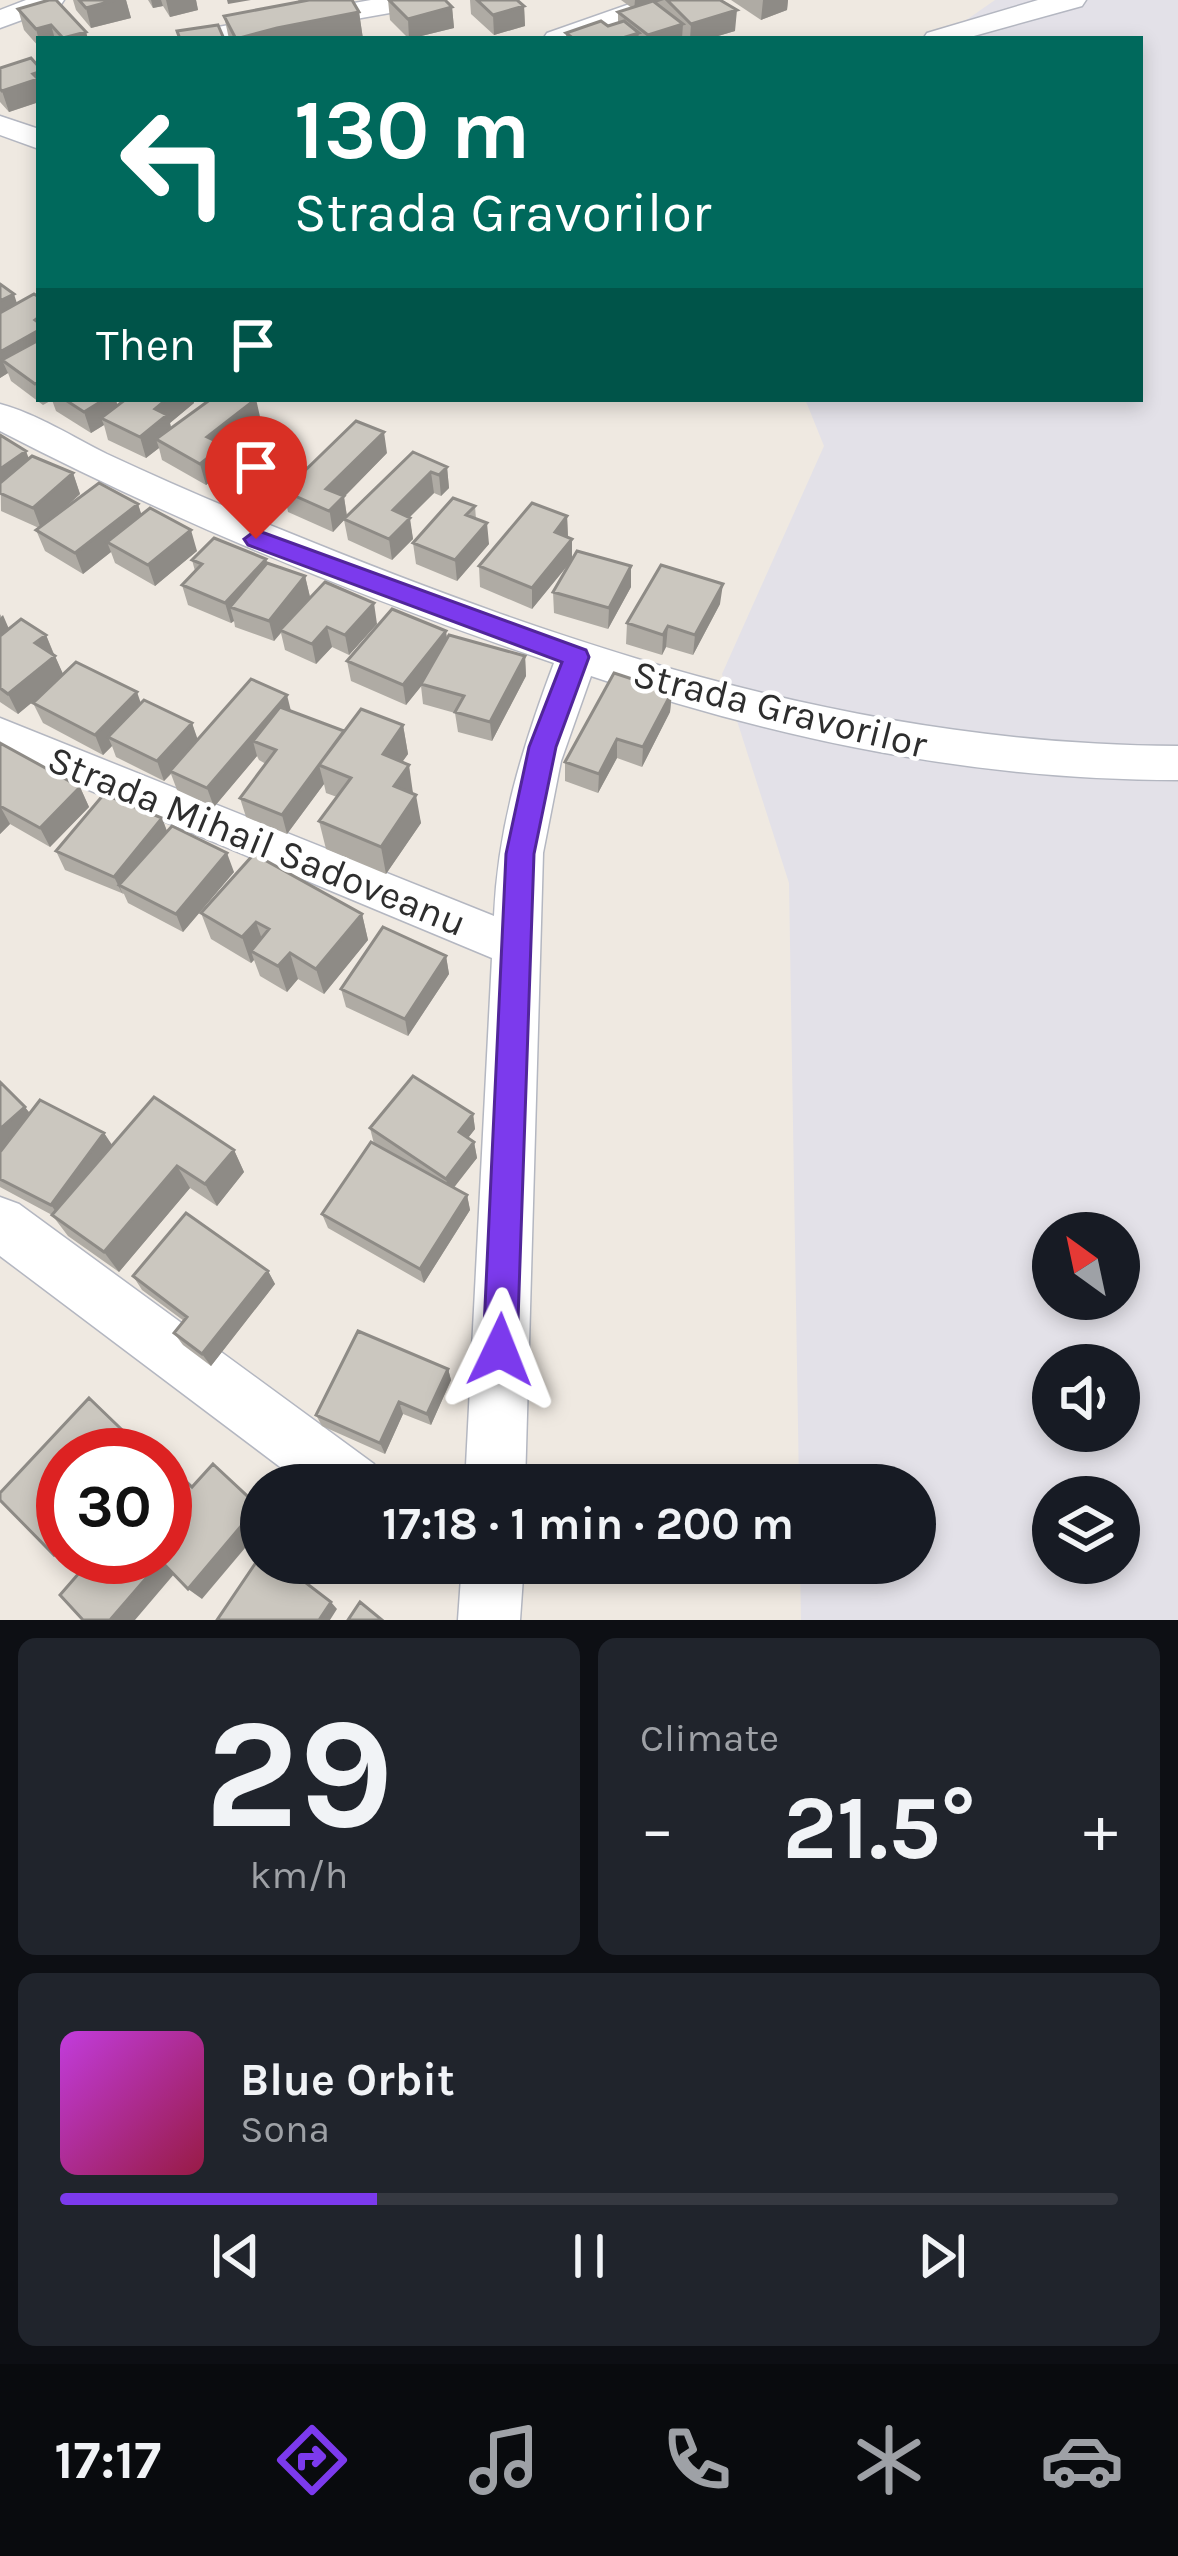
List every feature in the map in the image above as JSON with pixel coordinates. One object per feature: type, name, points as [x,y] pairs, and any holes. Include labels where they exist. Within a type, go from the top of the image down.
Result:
[{"type":"street","points":[[0,20],[50,0]]},
{"type":"street","points":[[211,36],[418,0]]},
{"type":"street","points":[[565,36],[667,0]]},
{"type":"street","points":[[945,36],[1072,0]]},
{"type":"street","points":[[0,124],[36,139]]},
{"type":"street","name":"Strada Gravorilor","points":[[0,416],[256,539],[577,657],[771,712],[928,747],[1032,763],[1178,764]]},
{"type":"street","points":[[496,1464],[514,946],[529,798],[577,657]]},
{"type":"street","name":"Strada Mihail Sadoveanu","points":[[0,735],[514,946]]},
{"type":"street","points":[[0,1223],[325,1464]]},
{"type":"shaded area","points":[[995,0],[1178,0],[1178,1620],[801,1620],[800,1584],[936,1584],[936,1464],[799,1464],[789,883],[722,674],[824,446],[806,402],[1143,402],[1143,36],[929,36],[962,23]]},
{"type":"building","points":[[56,0],[86,32],[61,36],[51,25],[36,29],[18,9]]},
{"type":"building","points":[[79,0],[115,0],[86,8]]},
{"type":"building","points":[[309,0],[352,0],[359,12],[247,36],[234,36],[224,16]]},
{"type":"building","points":[[389,0],[445,0],[452,7],[408,19]]},
{"type":"building","points":[[477,0],[517,0],[524,6],[493,15]]},
{"type":"building","points":[[667,0],[720,0],[737,10],[691,24]]},
{"type":"building","points":[[653,1],[683,24],[648,35],[618,12]]},
{"type":"building","points":[[601,21],[608,26],[624,21],[639,33],[570,36],[566,33]]},
{"type":"building","points":[[218,25],[223,36],[179,36],[177,31]]},
{"type":"building","points":[[31,58],[36,64],[36,80],[2,91],[0,68]]},
{"type":"building","points":[[0,284],[14,294],[0,301]]},
{"type":"building","points":[[34,294],[36,332],[0,352],[0,313]]},
{"type":"building","points":[[36,342],[36,384],[35,384],[2,360]]},
{"type":"building","points":[[69,402],[100,402],[84,412]]},
{"type":"building","points":[[122,402],[163,402],[155,409],[167,415],[140,437],[101,418]]},
{"type":"building","points":[[207,402],[252,402],[207,437],[224,445],[200,464],[156,439]]},
{"type":"building","points":[[356,421],[384,432],[326,489],[344,496],[329,511],[284,491]]},
{"type":"building","points":[[265,422],[286,431],[276,440],[295,449],[258,484],[217,466]]},
{"type":"building","points":[[0,435],[26,451],[0,469]]},
{"type":"building","points":[[413,452],[447,467],[439,475],[431,472],[393,510],[410,518],[389,539],[344,519]]},
{"type":"building","points":[[32,456],[73,473],[33,508],[0,493],[0,483]]},
{"type":"building","points":[[99,483],[138,504],[75,553],[36,530]]},
{"type":"building","points":[[453,498],[475,506],[466,515],[487,523],[455,560],[413,543]]},
{"type":"building","points":[[532,503],[567,516],[555,532],[572,539],[532,588],[479,566]]},
{"type":"building","points":[[150,508],[191,530],[148,565],[107,542]]},
{"type":"building","points":[[214,538],[266,559],[225,603],[182,585],[202,564],[192,560]]},
{"type":"building","points":[[577,551],[631,566],[609,608],[553,592]]},
{"type":"building","points":[[267,563],[305,576],[269,621],[230,607]]},
{"type":"building","points":[[661,565],[723,584],[695,635],[668,626],[663,635],[627,623]]},
{"type":"building","points":[[325,582],[374,603],[345,635],[327,627],[312,644],[280,630]]},
{"type":"building","points":[[392,609],[446,631],[403,685],[347,661]]},
{"type":"building","points":[[21,619],[46,635],[35,643],[55,656],[8,694],[0,688],[0,636]]},
{"type":"building","points":[[449,635],[525,656],[490,722],[455,712],[464,696],[421,684]]},
{"type":"building","points":[[76,662],[137,692],[95,735],[33,703]]},
{"type":"building","points":[[614,673],[672,692],[643,747],[617,739],[599,774],[565,762]]},
{"type":"building","points":[[251,679],[287,695],[207,788],[170,771]]},
{"type":"building","points":[[144,700],[192,723],[157,761],[108,737]]},
{"type":"building","points":[[280,707],[344,731],[282,815],[240,798],[276,750],[253,741]]},
{"type":"building","points":[[361,709],[403,725],[383,754],[409,765],[394,786],[416,795],[381,847],[319,821],[351,778],[319,765]]},
{"type":"building","points":[[0,743],[80,787],[40,828],[0,806]]},
{"type":"building","points":[[104,794],[162,818],[114,877],[56,851]]},
{"type":"building","points":[[172,826],[227,853],[176,914],[119,885]]},
{"type":"building","points":[[254,854],[362,914],[316,969],[290,953],[278,966],[251,951],[269,929],[256,922],[242,937],[201,913]]},
{"type":"building","points":[[383,927],[446,956],[405,1019],[341,989]]},
{"type":"building","points":[[413,1076],[473,1114],[459,1132],[474,1142],[446,1179],[370,1128]]},
{"type":"building","points":[[0,1082],[25,1107],[0,1129]]},
{"type":"building","points":[[154,1097],[234,1150],[205,1184],[177,1166],[104,1252],[52,1215]]},
{"type":"building","points":[[40,1100],[104,1133],[51,1205],[0,1179],[0,1152]]},
{"type":"building","points":[[371,1142],[467,1195],[420,1269],[322,1214]]},
{"type":"building","points":[[186,1213],[268,1271],[202,1354],[174,1333],[187,1317],[133,1276]]},
{"type":"building","points":[[358,1331],[448,1369],[427,1414],[399,1402],[380,1443],[316,1415]]},
{"type":"building","points":[[89,1398],[120,1428],[61,1428]]},
{"type":"building","points":[[36,1455],[36,1537],[0,1500],[0,1493]]},
{"type":"building","points":[[213,1464],[240,1489],[240,1527],[188,1589],[183,1584],[192,1584],[192,1487]]},
{"type":"building","points":[[70,1584],[141,1584],[110,1620],[83,1620],[60,1595]]},
{"type":"building","points":[[241,1584],[307,1584],[331,1602],[319,1620],[217,1620]]},
{"type":"building","points":[[360,1602],[382,1620],[348,1620]]},
{"type":"route","points":[[256,539],[577,657],[543,747],[520,854],[500,1350]]}]
